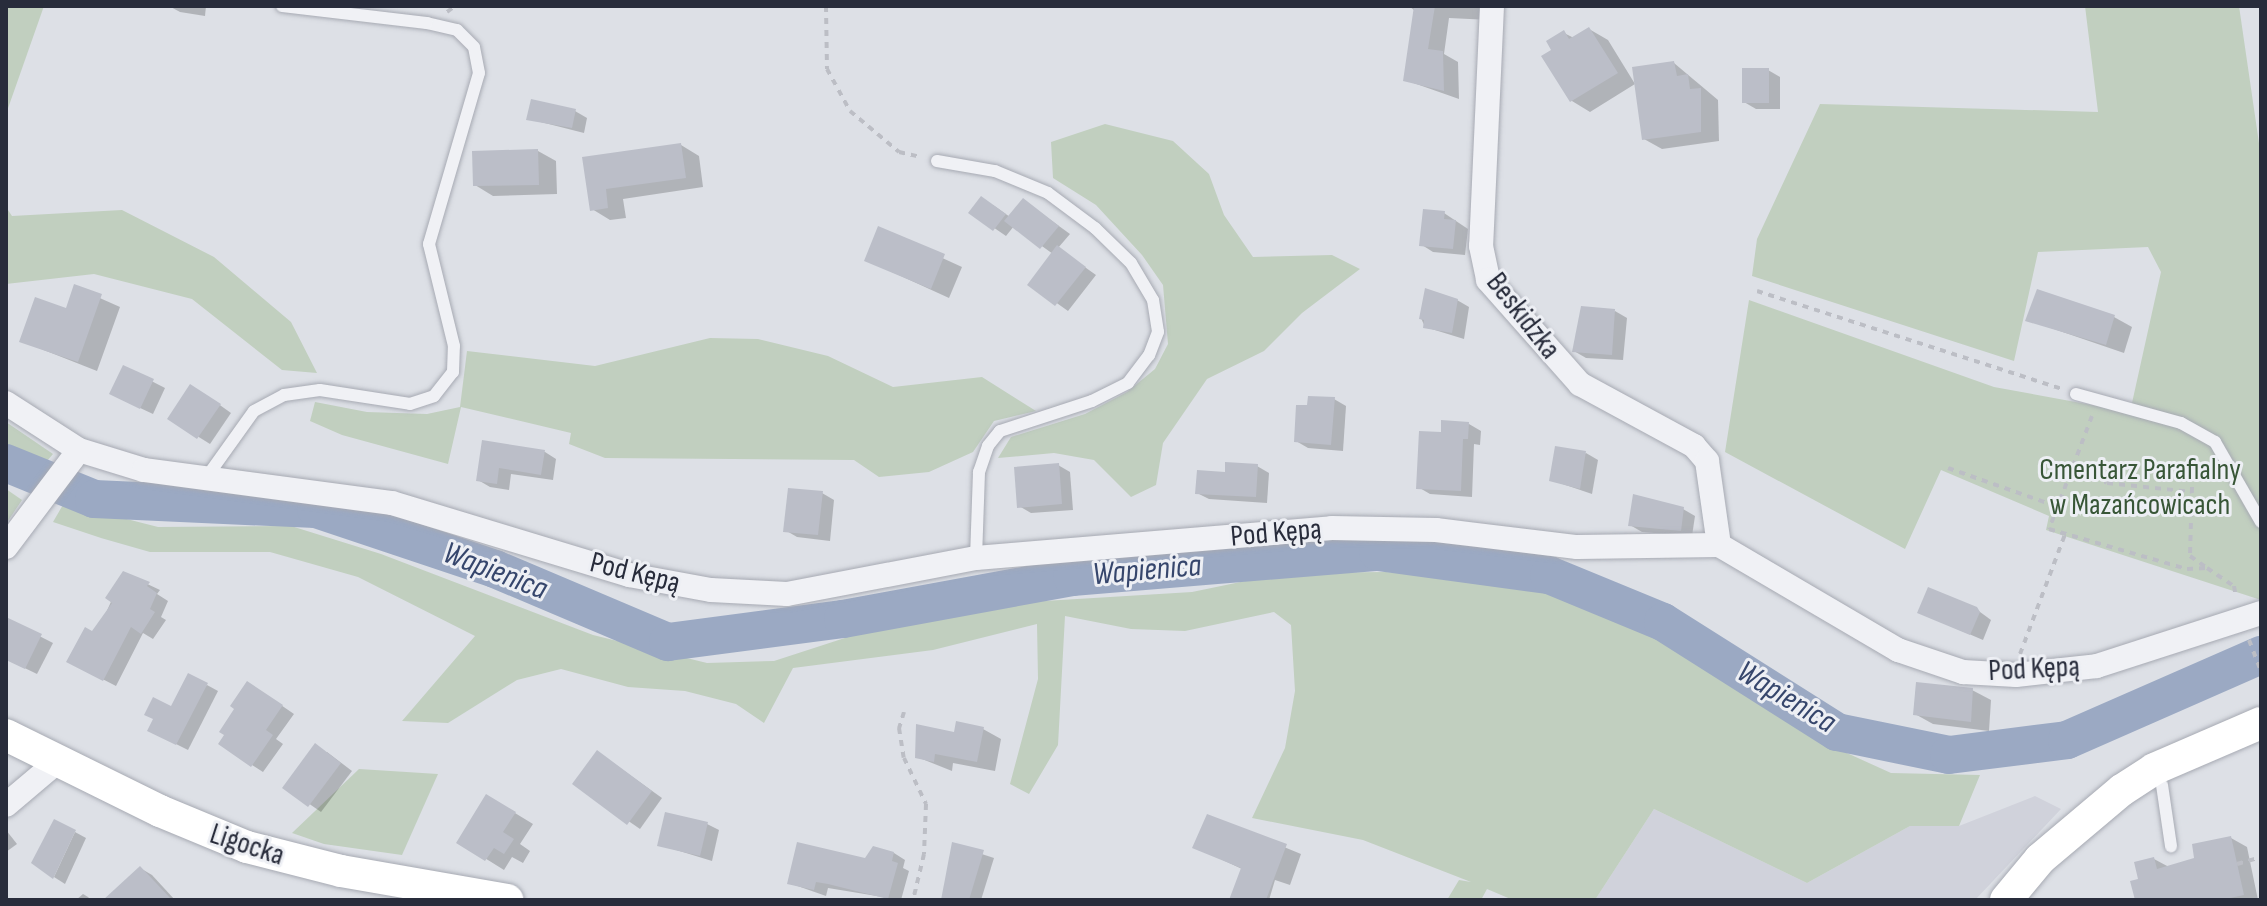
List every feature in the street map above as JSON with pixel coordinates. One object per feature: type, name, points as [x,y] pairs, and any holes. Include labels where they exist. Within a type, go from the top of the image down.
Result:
[{"type":"street","name":"Beskidzka","points":[[1492,6],[1481,246],[1488,280],[1589,391],[1694,446],[1707,461],[1719,545]]},
{"type":"street","name":"Pod Kępą","points":[[6,403],[79,450],[144,470],[204,481],[392,503],[629,575],[711,590],[787,594],[976,558],[1332,528],[1436,530],[1577,547],[1719,545],[1898,650],[1963,672],[2012,675],[2097,666],[2252,617]]},
{"type":"street","points":[[6,547],[79,450]]},
{"type":"street","points":[[2006,900],[2040,859],[2122,790],[2154,769],[2261,723]]},
{"type":"street","name":"Ligocka","points":[[6,735],[247,847],[446,895],[507,900]]},
{"type":"street","points":[[6,805],[58,761]]},
{"type":"lane","points":[[204,481],[254,411],[284,395],[320,390],[410,404],[434,396],[453,372],[454,346],[429,244],[479,73],[474,47],[457,30],[427,23],[282,6]]},
{"type":"lane","points":[[937,161],[995,171],[1048,193],[1095,228],[1131,263],[1153,300],[1158,332],[1149,355],[1128,383],[1092,401],[1000,431],[988,446],[979,472],[976,558]]},
{"type":"lane","points":[[2076,394],[2181,423],[2215,442],[2261,522]]},
{"type":"lane","points":[[2162,785],[2171,846]]},
{"type":"path","points":[[826,6],[827,69],[850,111],[899,152],[937,161]]},
{"type":"path","points":[[1757,291],[2076,394],[2096,406],[2049,529],[2187,569],[2207,568]]},
{"type":"path","points":[[2073,465],[2107,483],[2192,490],[2190,556],[2234,586]]},
{"type":"path","points":[[1948,468],[2058,507]]},
{"type":"path","points":[[2012,675],[2065,534]]},
{"type":"path","points":[[2252,617],[2261,671]]},
{"type":"path","points":[[904,712],[899,728],[904,758],[926,804],[924,854],[913,900]]},
{"type":"path","points":[[2237,864],[2261,857]]},
{"type":"shaded area","points":[[2035,796],[2061,809],[1975,900],[1595,900],[1654,809],[1807,883],[1910,826],[1959,826]]},
{"type":"green space","points":[[6,6],[44,6],[6,114]]},
{"type":"green space","name":"Cmentarz Parafialny w Mazańcowicach","points":[[2085,6],[2239,6],[2261,157],[2261,600],[2046,530],[2049,516],[1941,470],[1905,549],[1725,452],[1749,300],[1994,387],[2130,412],[2161,272],[2148,247],[2038,252],[2014,361],[1752,276],[1757,239],[1820,104],[2098,112]]},
{"type":"green space","points":[[1105,124],[1173,141],[1209,174],[1224,215],[1253,257],[1332,255],[1360,269],[1302,313],[1264,351],[1207,379],[1163,443],[1156,485],[1131,497],[1094,460],[1054,453],[998,458],[1011,437],[1085,414],[1127,392],[1155,369],[1168,344],[1163,285],[1142,255],[1096,205],[1053,178],[1051,142]]},
{"type":"green space","points":[[6,207],[12,216],[122,210],[214,257],[291,322],[317,373],[282,370],[192,299],[94,274],[6,284]]},
{"type":"green space","points":[[710,338],[758,339],[828,356],[893,387],[982,377],[1036,411],[994,421],[973,452],[929,472],[879,477],[854,460],[605,458],[569,444],[571,433],[461,407],[448,464],[342,435],[310,421],[315,402],[367,412],[427,414],[460,407],[467,351],[595,366]]},
{"type":"green space","points":[[6,422],[53,454],[41,468],[6,449]]},
{"type":"green space","points":[[6,489],[22,500],[6,524]]},
{"type":"green space","points":[[64,503],[158,527],[291,526],[381,554],[593,635],[707,663],[774,661],[854,635],[1028,602],[1192,592],[1284,573],[1386,572],[1511,581],[1622,618],[1717,668],[1816,739],[1891,773],[1980,775],[1959,826],[1910,826],[1807,883],[1654,809],[1595,900],[1513,900],[1487,889],[1481,900],[1447,900],[1459,880],[1471,882],[1363,840],[1252,818],[1285,748],[1295,691],[1291,625],[1274,612],[1185,631],[1131,629],[1065,616],[1058,745],[1029,794],[1010,784],[1038,679],[1037,624],[933,650],[793,668],[764,723],[736,704],[685,691],[628,687],[561,669],[517,680],[448,723],[402,721],[475,636],[358,577],[270,552],[150,552],[53,522]]},
{"type":"green space","points":[[359,769],[438,774],[402,855],[324,844],[292,833]]},
{"type":"building","points":[[1414,6],[1435,6],[1428,49],[1443,51],[1444,91],[1403,81]]},
{"type":"building","points":[[1589,27],[1618,73],[1570,102],[1541,56],[1551,50],[1546,41],[1564,30],[1569,39]]},
{"type":"building","points":[[1674,61],[1677,76],[1688,74],[1690,89],[1701,88],[1701,132],[1642,140],[1632,67]]},
{"type":"building","points":[[1742,68],[1769,68],[1769,103],[1742,103]]},
{"type":"building","points":[[531,99],[576,109],[572,128],[526,120]]},
{"type":"building","points":[[681,143],[686,178],[606,189],[608,208],[590,211],[582,157]]},
{"type":"building","points":[[538,149],[539,185],[473,186],[472,151]]},
{"type":"building","points":[[981,196],[1006,214],[993,231],[968,213]]},
{"type":"building","points":[[1023,198],[1059,226],[1040,249],[1004,221]]},
{"type":"building","points":[[1423,209],[1445,211],[1444,219],[1456,220],[1453,249],[1419,246]]},
{"type":"building","points":[[878,226],[945,254],[931,289],[864,261]]},
{"type":"building","points":[[1057,245],[1086,267],[1055,306],[1027,285]]},
{"type":"building","points":[[74,284],[102,294],[78,362],[19,342],[35,297],[66,308]]},
{"type":"building","points":[[1425,288],[1458,299],[1452,333],[1423,328],[1424,320],[1419,319]]},
{"type":"building","points":[[2037,289],[2115,315],[2106,345],[2025,321]]},
{"type":"building","points":[[1581,306],[1615,309],[1612,355],[1572,352]]},
{"type":"building","points":[[123,365],[154,379],[140,409],[109,394]]},
{"type":"building","points":[[190,384],[221,404],[197,439],[167,419]]},
{"type":"building","points":[[1308,396],[1335,397],[1331,445],[1294,442],[1296,405],[1307,405]]},
{"type":"building","points":[[1441,420],[1469,422],[1468,439],[1463,439],[1461,491],[1416,489],[1419,431],[1441,432]]},
{"type":"building","points":[[482,440],[545,450],[541,475],[499,468],[497,484],[476,481]]},
{"type":"building","points":[[1555,446],[1586,451],[1580,489],[1549,481]]},
{"type":"building","points":[[1225,462],[1258,464],[1256,497],[1195,494],[1197,470],[1225,472]]},
{"type":"building","points":[[1059,463],[1062,504],[1017,508],[1014,467]]},
{"type":"building","points":[[788,488],[823,491],[818,535],[783,532]]},
{"type":"building","points":[[1633,494],[1684,507],[1681,531],[1628,526]]},
{"type":"building","points":[[123,571],[150,582],[147,586],[157,593],[150,609],[155,612],[141,634],[131,627],[103,681],[66,662],[85,627],[92,631],[112,603],[105,598]]},
{"type":"building","points":[[1928,587],[1977,607],[1980,612],[1970,635],[1917,613]]},
{"type":"building","points":[[6,617],[42,634],[25,669],[6,660]]},
{"type":"building","points":[[188,673],[208,683],[176,745],[147,731],[153,719],[144,715],[153,697],[171,706]]},
{"type":"building","points":[[247,681],[283,705],[266,730],[273,735],[251,767],[218,744],[224,735],[219,732],[234,709],[230,706]]},
{"type":"building","points":[[1916,682],[1973,688],[1971,722],[1913,715]]},
{"type":"building","points":[[956,721],[984,727],[977,762],[935,754],[934,762],[915,758],[916,724],[954,732]]},
{"type":"building","points":[[315,743],[341,763],[308,807],[282,788]]},
{"type":"building","points":[[597,750],[652,791],[627,825],[572,784]]},
{"type":"building","points":[[486,794],[516,812],[503,832],[514,839],[504,854],[494,848],[485,861],[456,843]]},
{"type":"building","points":[[665,812],[708,822],[700,856],[657,846]]},
{"type":"building","points":[[1207,814],[1287,844],[1266,900],[1229,900],[1241,868],[1192,848]]},
{"type":"building","points":[[54,819],[76,830],[53,879],[31,863]]},
{"type":"building","points":[[2231,836],[2244,895],[2221,900],[2135,900],[2130,881],[2138,879],[2134,862],[2154,857],[2157,869],[2194,858],[2192,844]]},
{"type":"building","points":[[797,842],[865,858],[873,846],[894,852],[892,861],[898,863],[888,899],[816,882],[814,890],[787,884]]},
{"type":"building","points":[[952,842],[984,850],[969,900],[941,900]]},
{"type":"building","points":[[140,866],[172,900],[103,900]]},
{"type":"waterway","name":"Wapienica","points":[[6,463],[94,499],[316,509],[495,569],[668,642],[843,619],[1072,577],[1378,552],[1549,575],[1663,622],[1837,732],[1949,755],[2067,740],[2261,655]]}]
